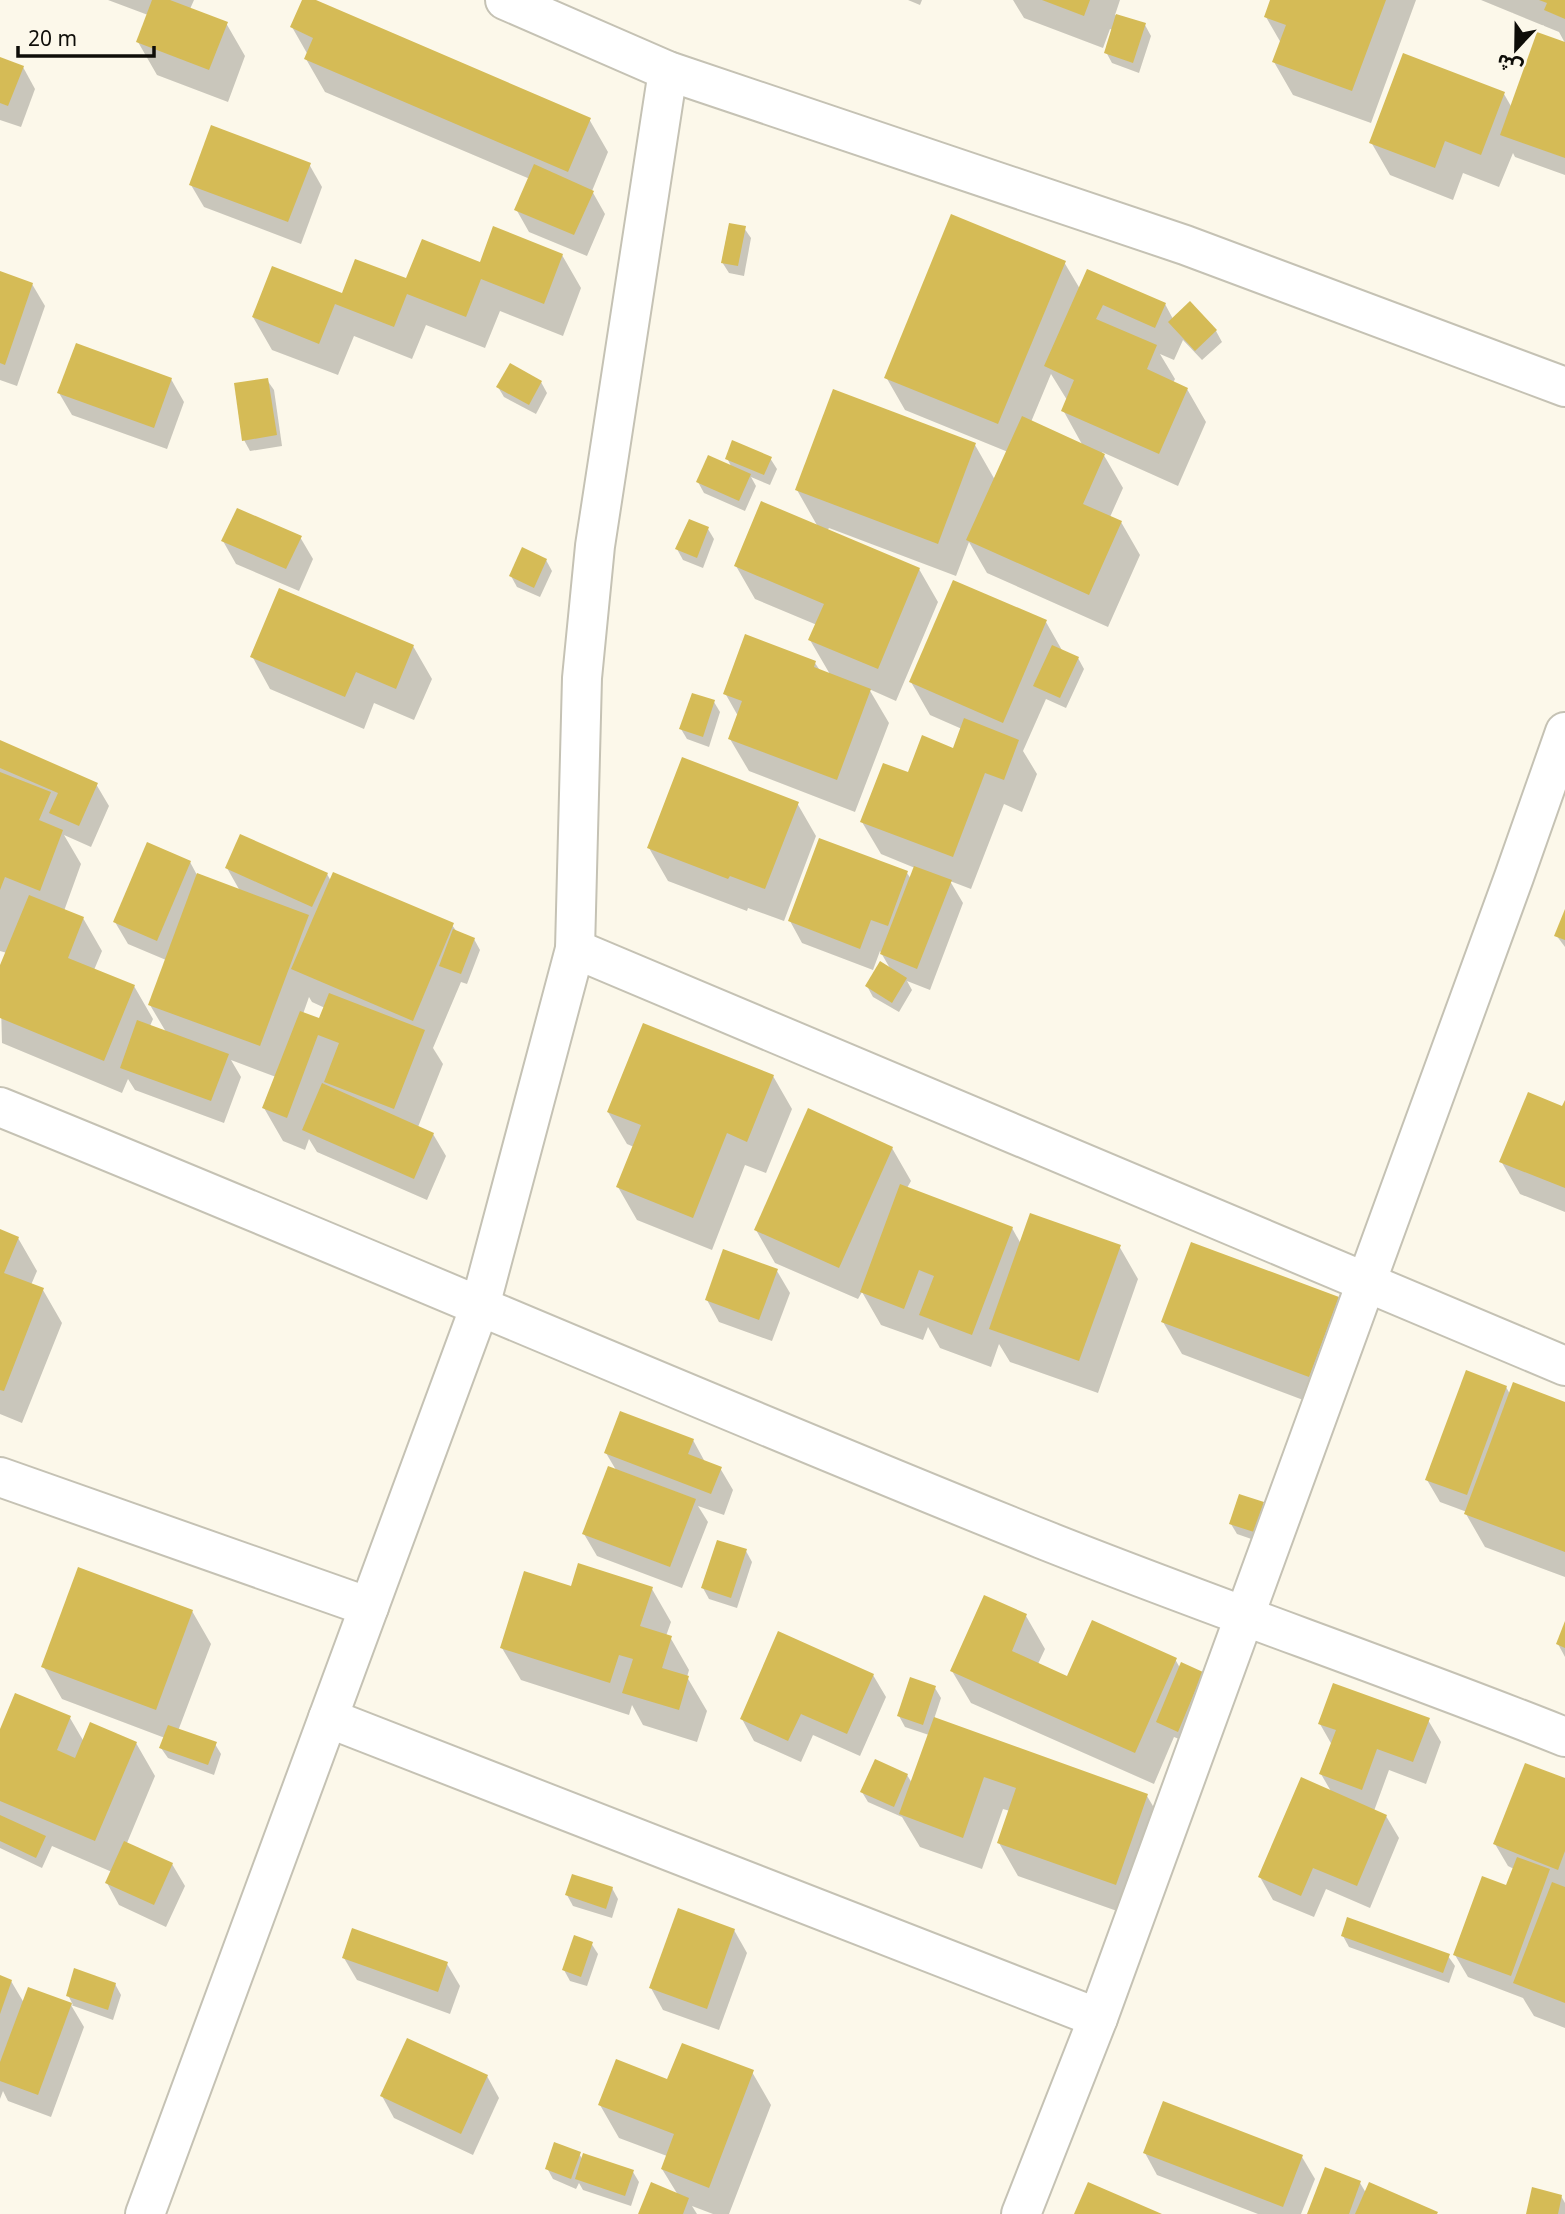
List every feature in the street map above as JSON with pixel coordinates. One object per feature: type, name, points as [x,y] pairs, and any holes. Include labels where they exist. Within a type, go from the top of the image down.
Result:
[{"type":"street","points":[[505,0],[668,71],[1185,245],[1565,387]]},
{"type":"street","points":[[145,2214],[480,1306],[575,949],[582,678],[595,546],[668,71]]},
{"type":"street","points":[[1021,2214],[1098,2018],[1565,732]]},
{"type":"street","points":[[575,949],[1565,1366]]},
{"type":"street","points":[[0,1107],[223,1197],[865,1468],[1244,1618],[1565,1737]]},
{"type":"street","points":[[0,1477],[369,1607]]},
{"type":"street","points":[[328,1718],[1098,2018]]},
{"type":"building","points":[[152,0],[170,0],[228,22],[209,70],[136,42]]},
{"type":"building","points":[[302,0],[316,0],[591,118],[568,172],[304,59],[313,38],[290,27]]},
{"type":"building","points":[[1042,0],[1090,0],[1084,16]]},
{"type":"building","points":[[1270,0],[1386,0],[1352,91],[1272,62],[1286,25],[1264,17]]},
{"type":"building","points":[[1539,0],[1565,0],[1565,19],[1544,10],[1547,3]]},
{"type":"building","points":[[1116,14],[1146,23],[1133,63],[1104,53]]},
{"type":"building","points":[[1537,32],[1565,42],[1565,158],[1500,135]]},
{"type":"building","points":[[1403,53],[1505,92],[1481,155],[1445,141],[1435,168],[1369,143]]},
{"type":"building","points":[[0,57],[24,66],[8,106],[0,103]]},
{"type":"building","points":[[211,125],[311,163],[288,222],[189,185]]},
{"type":"building","points":[[534,164],[594,191],[574,235],[514,210]]},
{"type":"building","points":[[951,214],[1066,261],[998,424],[884,378]]},
{"type":"building","points":[[729,223],[746,226],[738,266],[721,263]]},
{"type":"building","points":[[493,226],[563,254],[544,304],[481,279],[466,317],[407,294],[394,327],[335,304],[319,344],[252,317],[272,266],[342,293],[355,259],[406,278],[422,239],[480,262]]},
{"type":"building","points":[[1087,269],[1166,303],[1155,328],[1103,305],[1096,319],[1157,345],[1147,369],[1188,388],[1159,454],[1061,411],[1074,380],[1044,366]]},
{"type":"building","points":[[0,271],[33,283],[5,365],[0,363]]},
{"type":"building","points":[[1190,301],[1217,330],[1195,351],[1168,322]]},
{"type":"building","points":[[76,343],[172,378],[154,428],[57,393]]},
{"type":"building","points":[[510,363],[542,381],[529,405],[496,387]]},
{"type":"building","points":[[268,378],[277,435],[242,441],[234,383]]},
{"type":"building","points":[[833,389],[976,443],[938,544],[795,490]]},
{"type":"building","points":[[1022,416],[1105,454],[1083,504],[1122,521],[1089,595],[966,540]]},
{"type":"building","points":[[732,440],[772,457],[764,475],[725,459]]},
{"type":"building","points":[[708,455],[751,474],[739,501],[696,482]]},
{"type":"building","points":[[761,501],[920,568],[878,669],[808,640],[824,604],[734,566]]},
{"type":"building","points":[[237,508],[302,536],[286,569],[221,541]]},
{"type":"building","points":[[689,519],[709,527],[697,558],[675,549]]},
{"type":"building","points":[[522,547],[547,559],[534,588],[509,576]]},
{"type":"building","points":[[953,580],[1047,620],[1003,723],[909,682]]},
{"type":"building","points":[[279,588],[414,645],[396,689],[356,672],[345,697],[250,657]]},
{"type":"building","points":[[745,634],[816,661],[814,667],[871,689],[837,780],[728,739],[742,701],[723,694]]},
{"type":"building","points":[[1052,645],[1079,657],[1060,698],[1033,686]]},
{"type":"building","points":[[692,693],[715,700],[703,737],[679,729]]},
{"type":"building","points":[[964,718],[1019,740],[1004,780],[985,773],[953,857],[860,822],[883,763],[908,772],[922,735],[953,748]]},
{"type":"building","points":[[0,740],[98,783],[79,826],[49,813],[58,793],[0,768]]},
{"type":"building","points":[[682,757],[799,802],[765,889],[730,876],[728,879],[647,848]]},
{"type":"building","points":[[0,772],[51,792],[39,820],[63,830],[40,891],[5,877],[0,890]]},
{"type":"building","points":[[240,834],[328,873],[312,907],[225,868]]},
{"type":"building","points":[[819,838],[908,871],[888,926],[871,920],[860,949],[788,921]]},
{"type":"building","points":[[147,842],[191,861],[157,941],[113,922]]},
{"type":"building","points":[[914,866],[952,880],[917,969],[880,954]]},
{"type":"building","points":[[333,872],[454,923],[413,1021],[291,969]]},
{"type":"building","points":[[197,873],[309,915],[260,1046],[148,1005]]},
{"type":"building","points":[[29,895],[84,917],[68,958],[135,985],[104,1061],[0,1018],[0,965]]},
{"type":"building","points":[[1565,909],[1565,940],[1554,936]]},
{"type":"building","points":[[453,929],[475,938],[461,974],[439,966]]},
{"type":"building","points":[[880,961],[907,978],[892,1003],[865,986]]},
{"type":"building","points":[[329,993],[425,1030],[394,1109],[324,1082],[339,1043],[318,1035],[287,1118],[262,1108],[300,1011],[319,1018]]},
{"type":"building","points":[[137,1020],[229,1054],[211,1101],[120,1068]]},
{"type":"building","points":[[643,1023],[774,1075],[747,1142],[727,1133],[693,1218],[616,1187],[641,1125],[607,1112]]},
{"type":"building","points":[[322,1083],[434,1133],[414,1179],[302,1130]]},
{"type":"building","points":[[1528,1092],[1562,1106],[1565,1100],[1565,1188],[1499,1162]]},
{"type":"building","points":[[808,1108],[893,1147],[839,1268],[754,1230]]},
{"type":"building","points":[[900,1184],[1013,1227],[972,1335],[919,1315],[934,1276],[919,1270],[904,1309],[860,1292]]},
{"type":"building","points":[[1030,1213],[1121,1245],[1079,1361],[989,1329]]},
{"type":"building","points":[[0,1229],[19,1237],[4,1273],[44,1288],[4,1391],[0,1390]]},
{"type":"building","points":[[1191,1242],[1339,1297],[1309,1377],[1161,1322]]},
{"type":"building","points":[[723,1249],[778,1269],[759,1320],[705,1300]]},
{"type":"building","points":[[1466,1370],[1507,1386],[1467,1495],[1425,1480]]},
{"type":"building","points":[[1513,1382],[1565,1402],[1565,1552],[1464,1514]]},
{"type":"building","points":[[620,1411],[694,1439],[688,1454],[722,1467],[711,1494],[604,1453]]},
{"type":"building","points":[[608,1466],[696,1499],[670,1567],[582,1534]]},
{"type":"building","points":[[1239,1494],[1264,1502],[1254,1532],[1229,1524]]},
{"type":"building","points":[[717,1540],[747,1549],[731,1598],[701,1588]]},
{"type":"building","points":[[578,1563],[653,1587],[640,1626],[672,1636],[662,1668],[689,1676],[679,1710],[622,1693],[633,1659],[619,1655],[610,1683],[500,1648],[524,1571],[571,1586]]},
{"type":"building","points":[[78,1567],[193,1610],[156,1710],[41,1667]]},
{"type":"building","points":[[984,1595],[1027,1614],[1012,1651],[1067,1676],[1092,1620],[1177,1658],[1135,1753],[950,1671]]},
{"type":"building","points":[[1565,1621],[1565,1648],[1556,1644]]},
{"type":"building","points":[[778,1631],[874,1674],[847,1734],[801,1714],[788,1741],[740,1719]]},
{"type":"building","points":[[1181,1662],[1203,1672],[1178,1732],[1156,1722]]},
{"type":"building","points":[[910,1677],[936,1686],[923,1725],[897,1716]]},
{"type":"building","points":[[1333,1683],[1430,1718],[1413,1762],[1377,1749],[1362,1790],[1319,1774],[1336,1730],[1318,1724]]},
{"type":"building","points":[[15,1693],[71,1716],[57,1750],[75,1758],[90,1722],[137,1742],[95,1841],[0,1801],[0,1729]]},
{"type":"building","points":[[934,1717],[1148,1794],[1116,1885],[997,1843],[1016,1788],[984,1777],[963,1838],[899,1814]]},
{"type":"building","points":[[168,1725],[217,1742],[208,1765],[159,1748]]},
{"type":"building","points":[[875,1759],[908,1774],[894,1807],[860,1792]]},
{"type":"building","points":[[1525,1763],[1565,1778],[1565,1851],[1558,1870],[1493,1844]]},
{"type":"building","points":[[1301,1777],[1387,1815],[1357,1886],[1313,1868],[1301,1896],[1258,1877]]},
{"type":"building","points":[[0,1815],[46,1836],[36,1858],[0,1841]]},
{"type":"building","points":[[124,1841],[173,1863],[154,1905],[105,1883]]},
{"type":"building","points":[[1517,1857],[1550,1869],[1511,1976],[1453,1955],[1482,1876],[1506,1885]]},
{"type":"building","points":[[572,1874],[613,1887],[606,1909],[565,1895]]},
{"type":"building","points":[[1552,1882],[1565,1887],[1565,2003],[1513,1983]]},
{"type":"building","points":[[678,1908],[735,1929],[707,2009],[649,1988]]},
{"type":"building","points":[[1347,1917],[1450,1954],[1443,1973],[1341,1936]]},
{"type":"building","points":[[352,1928],[448,1962],[438,1992],[342,1958]]},
{"type":"building","points":[[574,1935],[593,1942],[581,1977],[562,1970]]},
{"type":"building","points":[[74,1968],[116,1983],[108,2010],[66,1996]]},
{"type":"building","points":[[0,1975],[12,1980],[0,2014]]},
{"type":"building","points":[[28,1987],[72,2003],[38,2095],[0,2081],[0,2062]]},
{"type":"building","points":[[407,2038],[488,2075],[461,2134],[380,2096]]},
{"type":"building","points":[[682,2043],[754,2070],[709,2188],[661,2169],[674,2134],[598,2105],[616,2059],[667,2079]]},
{"type":"building","points":[[1163,2101],[1303,2155],[1283,2207],[1143,2153]]},
{"type":"building","points":[[554,2142],[581,2152],[571,2179],[545,2169]]},
{"type":"building","points":[[583,2153],[634,2170],[625,2196],[575,2179]]},
{"type":"building","points":[[1325,2167],[1361,2181],[1349,2214],[1307,2214]]},
{"type":"building","points":[[651,2182],[689,2198],[683,2214],[638,2214]]},
{"type":"building","points":[[1088,2182],[1162,2214],[1074,2214]]},
{"type":"building","points":[[1369,2182],[1438,2212],[1355,2214]]},
{"type":"building","points":[[1532,2187],[1562,2195],[1558,2214],[1526,2214]]}]
